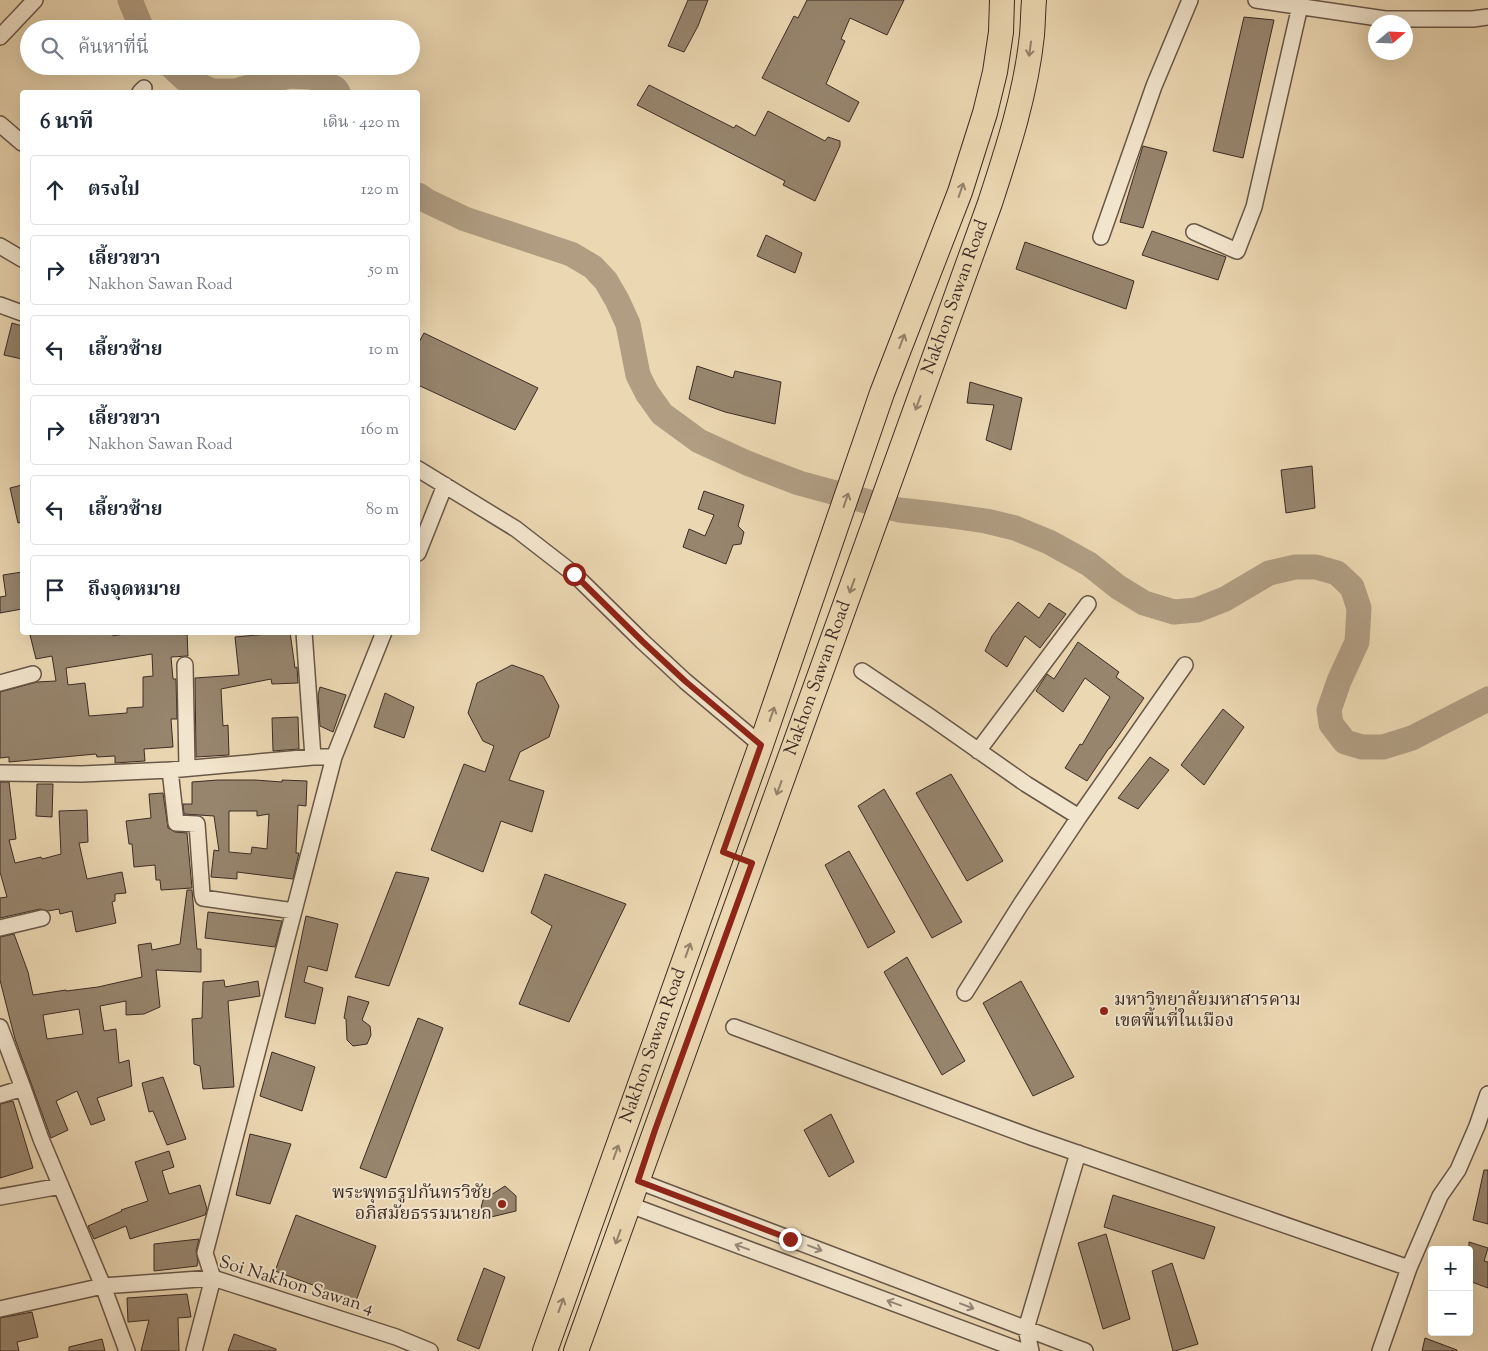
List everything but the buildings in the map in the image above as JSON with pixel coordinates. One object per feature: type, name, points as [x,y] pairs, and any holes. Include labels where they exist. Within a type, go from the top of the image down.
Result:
[{"type":"main road","name":"Nakhon Sawan Road","points":[[544,1351],[761,745],[882,393],[974,152],[995,72],[1002,0]]},
{"type":"main road","name":"Nakhon Sawan Road","points":[[576,1351],[990,203],[1013,129],[1025,78],[1032,35],[1034,0]]},
{"type":"main road","points":[[723,852],[752,863]]},
{"type":"street","points":[[0,38],[34,0]]},
{"type":"street","points":[[1100,237],[1154,86],[1190,0]]},
{"type":"street","points":[[1256,0],[1385,19],[1488,17]]},
{"type":"street","points":[[1194,232],[1237,251],[1254,207],[1300,6]]},
{"type":"street","points":[[0,124],[20,141]]},
{"type":"street","points":[[0,246],[20,258]]},
{"type":"street","points":[[0,305],[20,312]]},
{"type":"street","points":[[420,470],[516,529],[574,574],[685,681],[761,745]]},
{"type":"street","points":[[420,548],[445,485]]},
{"type":"street","points":[[978,752],[1088,604]]},
{"type":"street","points":[[304,635],[313,757]]},
{"type":"street","points":[[194,1351],[213,1278],[205,1253],[334,757],[383,635]]},
{"type":"street","points":[[185,665],[187,768]]},
{"type":"street","points":[[965,993],[1079,817],[1185,665]]},
{"type":"street","points":[[862,671],[978,752],[1079,817]]},
{"type":"street","points":[[0,683],[33,674]]},
{"type":"street","points":[[0,773],[82,774],[170,770],[313,757],[334,757]]},
{"type":"street","points":[[170,770],[176,823],[197,824],[202,894],[204,898],[294,911]]},
{"type":"street","points":[[0,928],[42,918]]},
{"type":"street","points":[[0,1027],[41,1139],[103,1286],[127,1351]]},
{"type":"street","points":[[734,1027],[1078,1153],[1409,1268]]},
{"type":"street","points":[[0,1095],[23,1088]]},
{"type":"street","points":[[1380,1351],[1409,1268],[1440,1196],[1458,1170],[1477,1126],[1488,1094]]},
{"type":"street","points":[[1031,1351],[1026,1329],[1078,1153]]},
{"type":"street","points":[[638,1181],[1085,1351]]},
{"type":"street","points":[[0,1196],[61,1186]]},
{"type":"street","points":[[630,1205],[1022,1351]]},
{"type":"street","points":[[782,1262],[790,1239]]},
{"type":"street","points":[[858,1290],[866,1268]]},
{"type":"street","name":"Soi Nakhon Sawan 4","points":[[0,1309],[103,1286],[213,1278],[396,1337],[430,1351]]},
{"type":"street","points":[[927,1316],[934,1294]]},
{"type":"waterway","points":[[130,0],[138,20]]},
{"type":"waterway","points":[[181,75],[185,79],[210,90]]},
{"type":"waterway","points":[[239,90],[289,76],[311,77],[336,90]]},
{"type":"waterway","points":[[420,196],[465,219],[571,254],[593,267],[606,281],[628,324],[638,375],[647,393],[662,414],[699,441],[747,463],[799,483],[899,510],[986,521],[1015,528],[1049,542],[1089,564],[1118,587],[1144,603],[1174,612],[1197,610],[1225,599],[1269,573],[1295,567],[1316,567],[1337,573],[1352,587],[1359,608],[1357,642],[1339,681],[1329,710],[1331,724],[1345,742],[1362,747],[1383,747],[1412,738],[1488,699]]},
{"type":"place","name":"มหาวิทยาลัยมหาสารคาม เขตพื้นที่ในเมือง","points":[[1104,1011]]},
{"type":"place","name":"พระพุทธรูปกันทรวิชัย อภิสมัยธรรมนายก","points":[[502,1204]]},
{"type":"route","points":[[574,574],[685,681],[761,745],[723,852],[752,863],[638,1181],[790,1239]]}]
